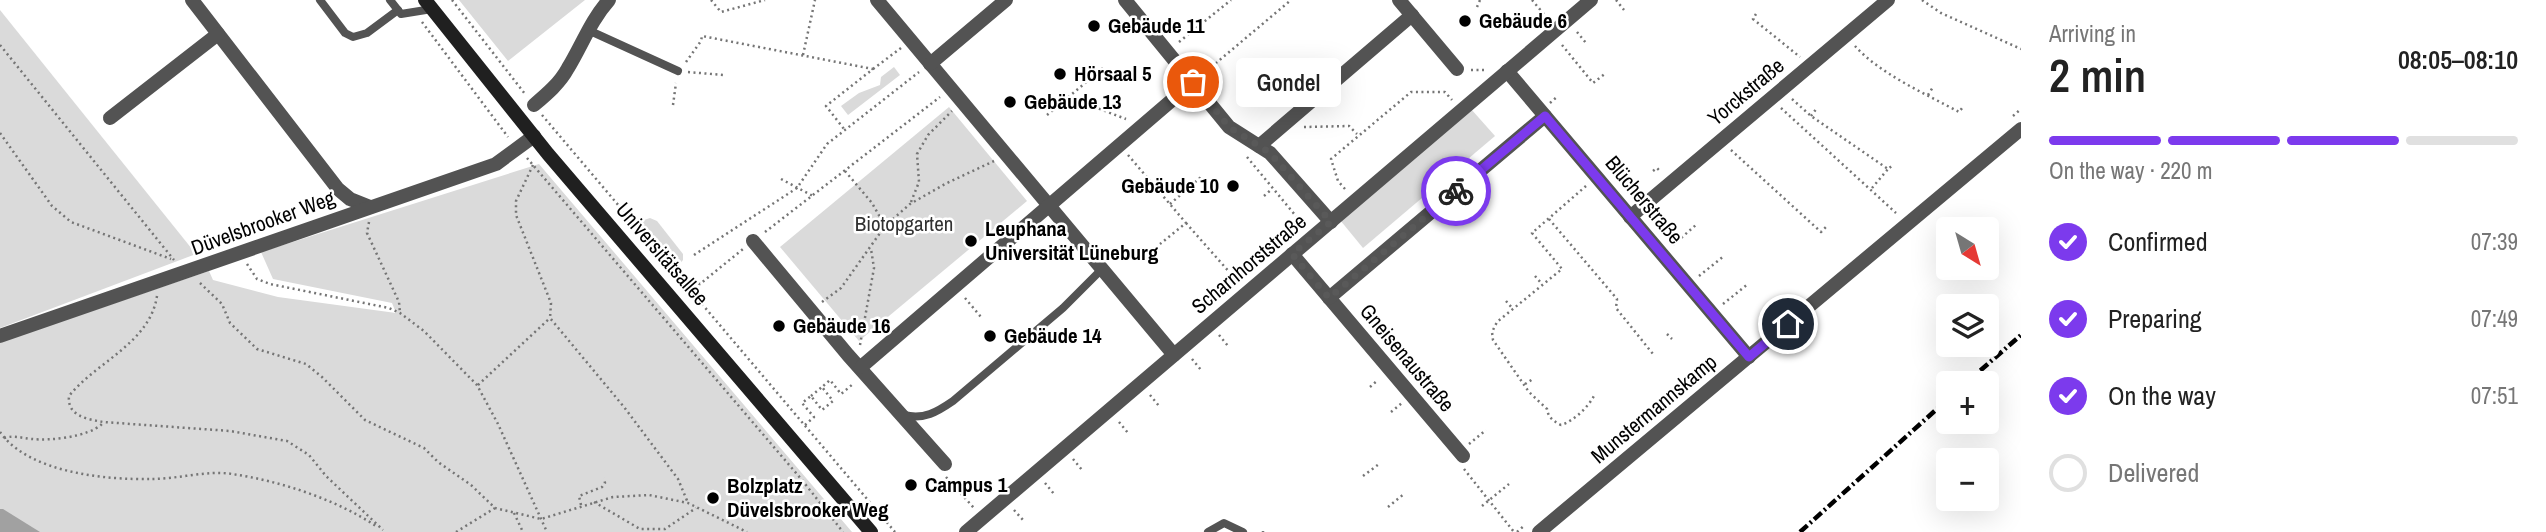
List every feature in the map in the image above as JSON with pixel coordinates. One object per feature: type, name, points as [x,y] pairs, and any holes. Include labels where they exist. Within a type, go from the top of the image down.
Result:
[{"type":"main road","name":"Universitätsallee","points":[[429,4],[548,154],[871,532]]},
{"type":"street","points":[[192,0],[338,189],[350,200],[370,207]]},
{"type":"street","points":[[534,105],[556,85],[568,69],[609,0]]},
{"type":"street","points":[[877,0],[1174,355]]},
{"type":"street","points":[[930,64],[1006,0]]},
{"type":"street","points":[[1125,0],[1229,127],[1270,153],[1331,222]]},
{"type":"street","points":[[1399,0],[1457,69]]},
{"type":"street","name":"Scharnhorststraße","points":[[966,532],[1591,0]]},
{"type":"street","name":"Yorckstraße","points":[[1630,217],[1888,0]]},
{"type":"street","points":[[1259,146],[1412,16]]},
{"type":"street","points":[[110,118],[218,34]]},
{"type":"street","name":"Blücherstraße","points":[[1507,71],[1749,357]]},
{"type":"street","points":[[863,370],[955,286],[1193,82]]},
{"type":"street","points":[[1329,298],[1545,116]]},
{"type":"street","name":"Munstermannskamp","points":[[1539,532],[2021,129]]},
{"type":"street","name":"Düvelsbrooker Weg","points":[[0,337],[496,164],[534,136]]},
{"type":"street","points":[[753,241],[945,464]]},
{"type":"street","name":"Gneisenaustraße","points":[[1292,254],[1461,454]]},
{"type":"lane","points":[[320,0],[345,33],[353,37],[367,33],[398,10]]},
{"type":"lane","points":[[390,0],[401,14],[414,12],[429,4]]},
{"type":"lane","points":[[589,30],[678,72]]},
{"type":"lane","points":[[519,118],[534,105]]},
{"type":"lane","points":[[903,414],[915,418],[934,414],[953,401],[1063,308],[1102,269]]},
{"type":"lane","points":[[1208,532],[1224,523],[1243,532]]},
{"type":"path","points":[[452,0],[534,105],[895,532]]},
{"type":"path","points":[[711,0],[721,12],[765,0]]},
{"type":"path","points":[[803,55],[815,0]]},
{"type":"path","points":[[1167,52],[1231,0]]},
{"type":"path","points":[[1193,82],[1291,0]]},
{"type":"path","points":[[1478,7],[1480,0]]},
{"type":"path","points":[[1532,0],[1546,17]]},
{"type":"path","points":[[1616,0],[1624,10]]},
{"type":"path","points":[[1922,0],[1941,13],[2021,49]]},
{"type":"path","points":[[1941,13],[1945,5]]},
{"type":"path","points":[[414,12],[518,148],[802,480],[843,532]]},
{"type":"path","points":[[1756,14],[1753,19],[1810,65]]},
{"type":"path","points":[[1967,25],[1970,19]]},
{"type":"path","points":[[1996,37],[2000,30]]},
{"type":"path","points":[[1552,33],[1593,83],[1606,72]]},
{"type":"path","points":[[1780,40],[1784,33]]},
{"type":"path","points":[[673,105],[678,72],[702,36],[873,69]]},
{"type":"path","points":[[1845,36],[1877,66],[1959,111],[1963,107]]},
{"type":"path","points":[[844,129],[827,106],[911,40]]},
{"type":"path","points":[[0,45],[174,260],[186,273],[212,292],[222,304],[230,323],[257,349],[306,364],[322,376],[365,420],[424,448],[495,508],[541,519],[613,497],[649,495],[688,503],[747,532]]},
{"type":"path","points":[[1877,66],[1881,58]]},
{"type":"path","points":[[694,255],[797,188],[827,144],[930,64]]},
{"type":"path","points":[[1047,115],[1103,68]]},
{"type":"path","points":[[1457,69],[1507,71]]},
{"type":"path","points":[[678,72],[723,75]]},
{"type":"path","points":[[1902,79],[1905,74]]},
{"type":"path","points":[[1928,95],[1933,87]]},
{"type":"path","points":[[781,179],[814,195],[951,88]]},
{"type":"path","points":[[1355,201],[1338,181],[1331,159],[1357,135],[1411,92],[1445,92],[1461,110]]},
{"type":"path","points":[[1778,93],[1888,169]]},
{"type":"path","points":[[1778,93],[1807,134],[1896,213]]},
{"type":"path","points":[[1068,97],[1143,125]]},
{"type":"path","points":[[910,204],[919,182],[917,154],[928,135],[961,101]]},
{"type":"path","points":[[1811,116],[1817,108]]},
{"type":"path","points":[[1304,127],[1349,126],[1357,135]]},
{"type":"path","points":[[1835,132],[1839,127]]},
{"type":"path","points":[[0,133],[52,206],[71,222],[174,260]]},
{"type":"path","points":[[1722,139],[1745,165],[1821,232],[1826,227]]},
{"type":"path","points":[[1862,150],[1867,143]]},
{"type":"path","points":[[1120,145],[1236,280]]},
{"type":"path","points":[[1243,151],[1250,163],[1313,237]]},
{"type":"path","points":[[548,154],[533,165],[516,201],[516,215],[551,303],[550,318],[624,407],[678,479],[688,503]]},
{"type":"path","points":[[811,311],[841,288],[885,226],[910,204],[1007,155]]},
{"type":"path","points":[[1745,165],[1750,159]]},
{"type":"path","points":[[1871,189],[1893,165]]},
{"type":"path","points":[[845,171],[872,203],[885,226]]},
{"type":"path","points":[[1171,203],[1201,177]]},
{"type":"path","points":[[1594,396],[1569,422],[1561,425],[1553,421],[1547,409],[1537,401],[1493,340],[1492,332],[1497,322],[1562,269],[1532,233],[1597,177]]},
{"type":"path","points":[[1769,185],[1772,181]]},
{"type":"path","points":[[1264,196],[1272,189]]},
{"type":"path","points":[[1792,206],[1798,200]]},
{"type":"path","points":[[370,207],[367,233],[399,302],[400,313]]},
{"type":"path","points":[[1549,219],[1608,287],[1617,299],[1616,308],[1653,354]]},
{"type":"path","points":[[1160,244],[1186,223]]},
{"type":"path","points":[[1662,254],[1697,224]]},
{"type":"path","points":[[863,330],[874,268],[871,248]]},
{"type":"path","points":[[243,252],[257,279],[389,308],[400,313],[439,346],[477,385],[498,424],[547,532]]},
{"type":"path","points":[[1688,285],[1724,256]]},
{"type":"path","points":[[1535,276],[1543,285]]},
{"type":"path","points":[[155,283],[155,309],[146,324],[130,342],[69,396],[68,404],[73,412],[87,419],[103,422],[230,431],[287,441],[309,456],[326,476],[384,531]]},
{"type":"path","points":[[1712,313],[1748,284]]},
{"type":"path","points":[[955,286],[981,317]]},
{"type":"path","points":[[1506,301],[1513,309]]},
{"type":"path","points":[[477,385],[550,318]]},
{"type":"path","points":[[1667,334],[1672,339]]},
{"type":"path","points":[[1504,356],[1510,352]]},
{"type":"path","points":[[804,425],[841,394],[863,370]]},
{"type":"path","points":[[1525,384],[1533,379]]},
{"type":"path","points":[[814,416],[802,403],[830,380],[841,394]]},
{"type":"path","points":[[822,387],[833,401]]},
{"type":"path","points":[[811,396],[822,410]]},
{"type":"path","points":[[1547,409],[1553,403]]},
{"type":"path","points":[[4,438],[13,436],[57,439],[98,428],[103,422]]},
{"type":"path","points":[[1486,430],[1461,454],[1462,467],[1514,532]]},
{"type":"path","points":[[0,432],[17,450],[45,464],[94,475],[152,479],[229,473],[269,482],[359,514],[384,531]]},
{"type":"path","points":[[945,464],[943,474],[983,518]]},
{"type":"path","points":[[1363,476],[1378,464]]},
{"type":"path","points":[[580,505],[579,496],[602,487],[604,478]]},
{"type":"path","points":[[1463,483],[1470,478]]},
{"type":"path","points":[[1482,506],[1509,484]]},
{"type":"path","points":[[1388,507],[1404,494]]},
{"type":"path","points":[[594,502],[640,529],[665,529],[696,508]]},
{"type":"path","points":[[456,532],[495,508]]},
{"type":"path","points":[[514,513],[523,532]]},
{"type":"green space","points":[[459,0],[585,0],[508,61]]},
{"type":"green space","points":[[0,10],[196,254],[0,328]]},
{"type":"green space","points":[[894,67],[900,75],[848,115],[841,106],[859,93],[880,85],[881,77]]},
{"type":"green space","name":"Biotopgarten","points":[[949,107],[1027,201],[859,341],[780,247]]},
{"type":"green space","points":[[1471,109],[1495,136],[1363,248],[1340,220]]},
{"type":"green space","points":[[539,164],[852,532],[0,532],[0,342],[209,271],[213,280],[278,297],[396,313],[392,303],[273,279],[261,252]]},
{"type":"green space","points":[[650,218],[657,221],[683,254],[683,260],[676,268],[638,222]]},
{"type":"shaded area","points":[[0,509],[3,509],[40,532],[0,532]]},
{"type":"railway","points":[[1980,371],[2021,335]]},
{"type":"railway","points":[[1800,532],[1936,410]]},
{"type":"way so far","points":[[1193,82],[1229,127],[1270,153],[1331,222],[1292,254],[1329,298],[1456,191]]},
{"type":"place","name":"Gebäude 6","points":[[1465,21]]},
{"type":"place","name":"Gebäude 11","points":[[1094,26]]},
{"type":"place","name":"Hörsaal 5","points":[[1060,74]]},
{"type":"place","name":"Gondel","points":[[1193,82]]},
{"type":"place","name":"Gebäude 13","points":[[1010,102]]},
{"type":"place","name":"Gebäude 10","points":[[1233,186]]},
{"type":"place","name":"Leuphana Universität Lüneburg","points":[[971,241]]},
{"type":"place","name":"Gebäude 16","points":[[779,326]]},
{"type":"place","name":"Gebäude 14","points":[[990,336]]},
{"type":"place","name":"Campus 1","points":[[911,485]]},
{"type":"place","name":"Bolzplatz Düvelsbrooker Weg","points":[[713,498]]},
{"type":"route","points":[[1456,191],[1545,116],[1749,357],[1788,324]]}]
